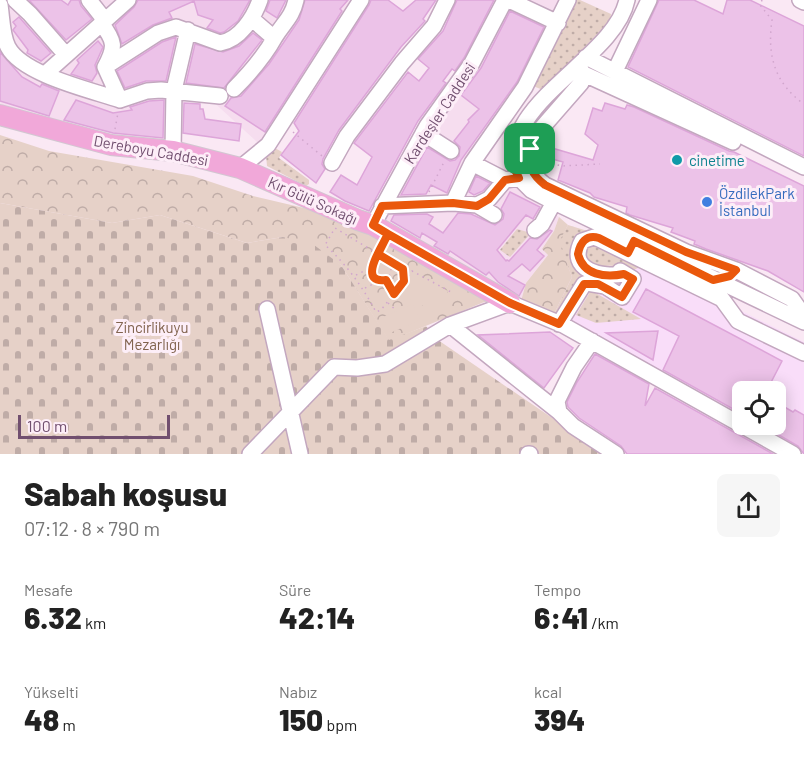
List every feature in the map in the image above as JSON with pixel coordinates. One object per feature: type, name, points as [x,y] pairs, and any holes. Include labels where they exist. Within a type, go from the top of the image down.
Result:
[{"type":"main road","name":"Dereboyu Caddesi","points":[[0,115],[111,145],[173,151],[240,168]]},
{"type":"main road","name":"Kır Gülü Sokağı","points":[[240,168],[381,230],[510,303]]},
{"type":"street","points":[[15,0],[66,55]]},
{"type":"street","points":[[89,0],[110,34],[114,49],[105,67]]},
{"type":"street","points":[[45,75],[101,18],[128,0]]},
{"type":"street","points":[[105,67],[158,33],[176,27],[220,43],[231,39],[252,19],[260,0]]},
{"type":"street","points":[[0,5],[8,46],[21,62],[45,75],[120,100],[147,91],[227,92],[253,70],[294,10],[295,0]]},
{"type":"street","points":[[240,168],[268,145],[361,0]]},
{"type":"street","points":[[332,163],[354,127],[402,63],[434,26],[447,0]]},
{"type":"street","points":[[507,0],[558,23]]},
{"type":"street","name":"Kardeşler Caddesi","points":[[381,230],[382,206],[423,133],[472,63],[507,0]]},
{"type":"street","points":[[453,203],[472,163],[525,87],[568,0]]},
{"type":"street","points":[[627,0],[618,21],[609,34],[582,65],[522,125],[531,152],[528,157],[531,170],[545,185],[686,252],[736,270],[800,301],[804,316]]},
{"type":"street","points":[[615,71],[649,0]]},
{"type":"street","points":[[800,0],[804,2]]},
{"type":"street","points":[[252,19],[274,38]]},
{"type":"street","points":[[173,151],[174,90],[188,30]]},
{"type":"street","points":[[582,65],[615,71],[804,167]]},
{"type":"street","points":[[582,65],[804,174]]},
{"type":"street","points":[[105,67],[120,100]]},
{"type":"street","points":[[423,133],[450,152]]},
{"type":"street","points":[[477,206],[512,179],[514,168],[531,152]]},
{"type":"street","points":[[472,163],[512,179],[554,202],[722,299],[738,321],[804,353]]},
{"type":"street","points":[[535,230],[542,224],[554,202]]},
{"type":"street","points":[[382,206],[453,203],[477,206],[494,216]]},
{"type":"street","points":[[562,325],[589,287],[594,287],[620,303],[633,279],[617,270],[604,269],[594,273],[584,267],[578,254],[582,241],[594,237],[631,247],[713,280],[804,322]]},
{"type":"street","points":[[713,280],[730,276],[736,270]]},
{"type":"street","points":[[250,454],[334,367],[357,368],[385,364],[450,325],[510,303],[562,325],[592,341],[793,454]]},
{"type":"street","points":[[267,309],[300,454]]},
{"type":"street","points":[[450,325],[559,412],[573,426],[616,454]]},
{"type":"street","points":[[559,412],[557,401],[574,367],[592,341]]},
{"type":"path","points":[[762,0],[760,5],[772,20],[770,49],[775,69],[786,88],[804,104]]},
{"type":"path","points":[[111,145],[120,100]]},
{"type":"path","points":[[294,133],[332,163]]},
{"type":"path","points":[[424,204],[450,152]]},
{"type":"path","points":[[531,152],[562,166],[600,164]]},
{"type":"path","points":[[404,281],[403,269],[335,228],[325,245],[343,261],[354,275],[376,312],[381,310],[412,271],[451,292]]},
{"type":"path","points":[[380,281],[371,274],[371,268],[378,254],[381,230]]},
{"type":"path","points":[[364,289],[390,276],[392,270],[390,265],[379,260],[374,263]]},
{"type":"path","points":[[354,275],[371,268]]},
{"type":"path","points":[[386,280],[394,294]]},
{"type":"path","points":[[387,303],[397,311]]},
{"type":"shaded area","points":[[0,0],[356,0],[263,142],[257,142],[208,97],[179,94],[175,141],[121,143],[0,105]]},
{"type":"shaded area","points":[[511,0],[575,0],[478,161],[496,171],[559,217],[554,231],[542,249],[548,255],[526,283],[521,301],[381,224],[426,140]]},
{"type":"shaded area","points":[[568,225],[804,342],[804,454],[769,435],[786,435],[786,381],[732,381],[732,415],[553,316],[558,242]]},
{"type":"green space","points":[[575,0],[580,0],[611,14],[610,21],[543,90],[533,86]]},
{"type":"green space","points":[[0,135],[49,151],[193,176],[253,196],[338,216],[494,298],[389,341],[341,265],[283,237],[247,243],[160,215],[112,223],[0,203]]},
{"type":"green space","points":[[273,147],[282,152],[279,158],[309,180],[309,184],[306,186],[267,166],[266,155]]},
{"type":"green space","name":"Zincirlikuyu Mezarlığı","points":[[0,203],[112,223],[160,215],[247,243],[283,237],[314,245],[341,265],[389,340],[426,326],[438,340],[605,454],[0,454]]},
{"type":"green space","points":[[559,217],[568,225],[559,242],[572,277],[553,316],[521,301],[526,283],[548,255],[542,249],[554,231]]},
{"type":"green space","points":[[568,225],[591,232],[571,243],[572,261],[583,276],[561,313],[553,316],[572,277],[558,242]]},
{"type":"green space","points":[[517,229],[531,233],[510,257],[500,250]]},
{"type":"green space","points":[[593,243],[643,266],[628,272],[613,266],[593,266],[584,254]]},
{"type":"green space","points":[[414,273],[448,291],[436,313],[403,295]]},
{"type":"green space","points":[[590,292],[594,292],[641,319],[596,323],[576,315]]},
{"type":"green space","points":[[413,304],[420,320],[390,333],[383,317]]},
{"type":"building","points":[[29,0],[61,0],[68,5],[71,0],[79,0],[92,19],[66,40]]},
{"type":"building","points":[[138,0],[250,0],[238,21],[224,32],[220,33],[207,28],[213,20],[198,15],[194,1],[169,12],[172,18],[153,25],[122,44],[115,25]]},
{"type":"building","points":[[270,0],[286,0],[277,18],[266,11]]},
{"type":"building","points":[[305,0],[348,0],[340,9],[342,11],[265,132],[225,106],[231,98],[241,96],[269,64],[299,20]]},
{"type":"building","points":[[371,0],[388,0],[403,11],[416,0],[436,0],[423,19],[425,21],[401,47],[339,130],[323,159],[322,164],[325,169],[316,183],[281,155],[299,131],[294,123]]},
{"type":"building","points":[[457,0],[494,0],[464,58],[455,71],[452,69],[443,81],[446,83],[418,121],[369,211],[330,192],[341,175],[357,185],[372,157],[354,143],[408,72],[419,81],[429,68],[418,59],[443,31]]},
{"type":"building","points":[[659,0],[694,0],[723,14],[727,0],[750,0],[804,26],[804,156],[628,67]]},
{"type":"building","points":[[510,11],[544,27],[517,82],[461,160],[447,193],[431,185],[426,194],[401,195],[427,147],[450,161],[459,156],[460,147],[454,141],[469,122],[468,120],[479,109],[461,95],[481,68]]},
{"type":"building","points":[[19,17],[51,53],[41,61],[27,53],[28,50],[13,30],[16,26],[13,22]]},
{"type":"building","points":[[253,33],[262,40],[224,88],[186,83],[195,44],[223,52],[239,46]]},
{"type":"building","points":[[176,37],[166,81],[146,81],[125,88],[117,71],[162,42]]},
{"type":"building","points":[[98,41],[103,47],[95,65],[97,73],[92,81],[71,74],[79,63],[77,60]]},
{"type":"building","points":[[0,52],[22,77],[40,87],[42,84],[59,91],[49,116],[0,101]]},
{"type":"building","points":[[76,100],[113,113],[132,110],[130,107],[149,101],[164,100],[163,138],[113,133],[64,120]]},
{"type":"building","points":[[184,103],[200,104],[205,119],[241,124],[239,141],[183,133]]},
{"type":"building","name":"ÖzdilekPark İstanbul","points":[[605,103],[625,109],[627,105],[634,107],[804,186],[804,292],[768,271],[694,244],[695,241],[671,232],[673,228],[630,215],[626,213],[627,207],[594,197],[590,193],[558,180],[563,162],[549,158],[552,148],[593,160],[598,145],[585,134],[593,108],[602,111]]},
{"type":"building","points":[[476,176],[490,183],[483,191],[474,195],[469,192]]},
{"type":"building","points":[[510,192],[540,207],[533,219],[526,215],[497,250],[506,261],[509,261],[530,238],[537,239],[550,230],[552,231],[537,250],[544,256],[530,271],[522,264],[508,276],[525,285],[519,296],[498,282],[489,272],[486,275],[450,251],[448,254],[434,246],[437,242],[422,233],[420,238],[391,221],[394,215],[427,214],[433,217],[429,224],[443,233],[458,213],[471,214],[495,225],[503,219],[504,214],[501,209]]},
{"type":"building","points":[[646,289],[782,361],[772,381],[732,381],[732,408],[663,370],[679,336],[633,312]]},
{"type":"building","points":[[658,331],[653,360],[606,333]]},
{"type":"building","points":[[550,332],[573,348],[544,388],[478,335]]},
{"type":"building","points":[[595,354],[649,384],[645,406],[655,388],[732,431],[732,435],[739,435],[773,454],[627,454],[621,446],[579,418],[568,407],[567,402]]},
{"type":"building","points":[[786,408],[804,415],[804,454],[798,446],[779,435],[786,435]]},
{"type":"place","name":"cinetime","points":[[677,160]]},
{"type":"place","name":"ÖzdilekPark İstanbul","points":[[707,202]]},
{"type":"route","points":[[530,149],[515,149],[514,168],[519,178],[505,180],[489,199],[477,206],[453,203],[382,206],[373,225],[388,234],[378,254],[403,269],[404,281],[394,294],[386,280],[380,281],[371,274],[371,268],[374,263],[378,254],[385,241],[388,234],[510,303],[559,324],[584,284],[592,282],[605,286],[622,297],[633,279],[624,274],[615,276],[588,271],[580,262],[578,254],[579,246],[586,239],[599,238],[628,253],[634,241],[713,280],[730,276],[736,270],[686,252],[661,238],[545,185],[534,176],[531,170],[528,157],[530,149]]}]
